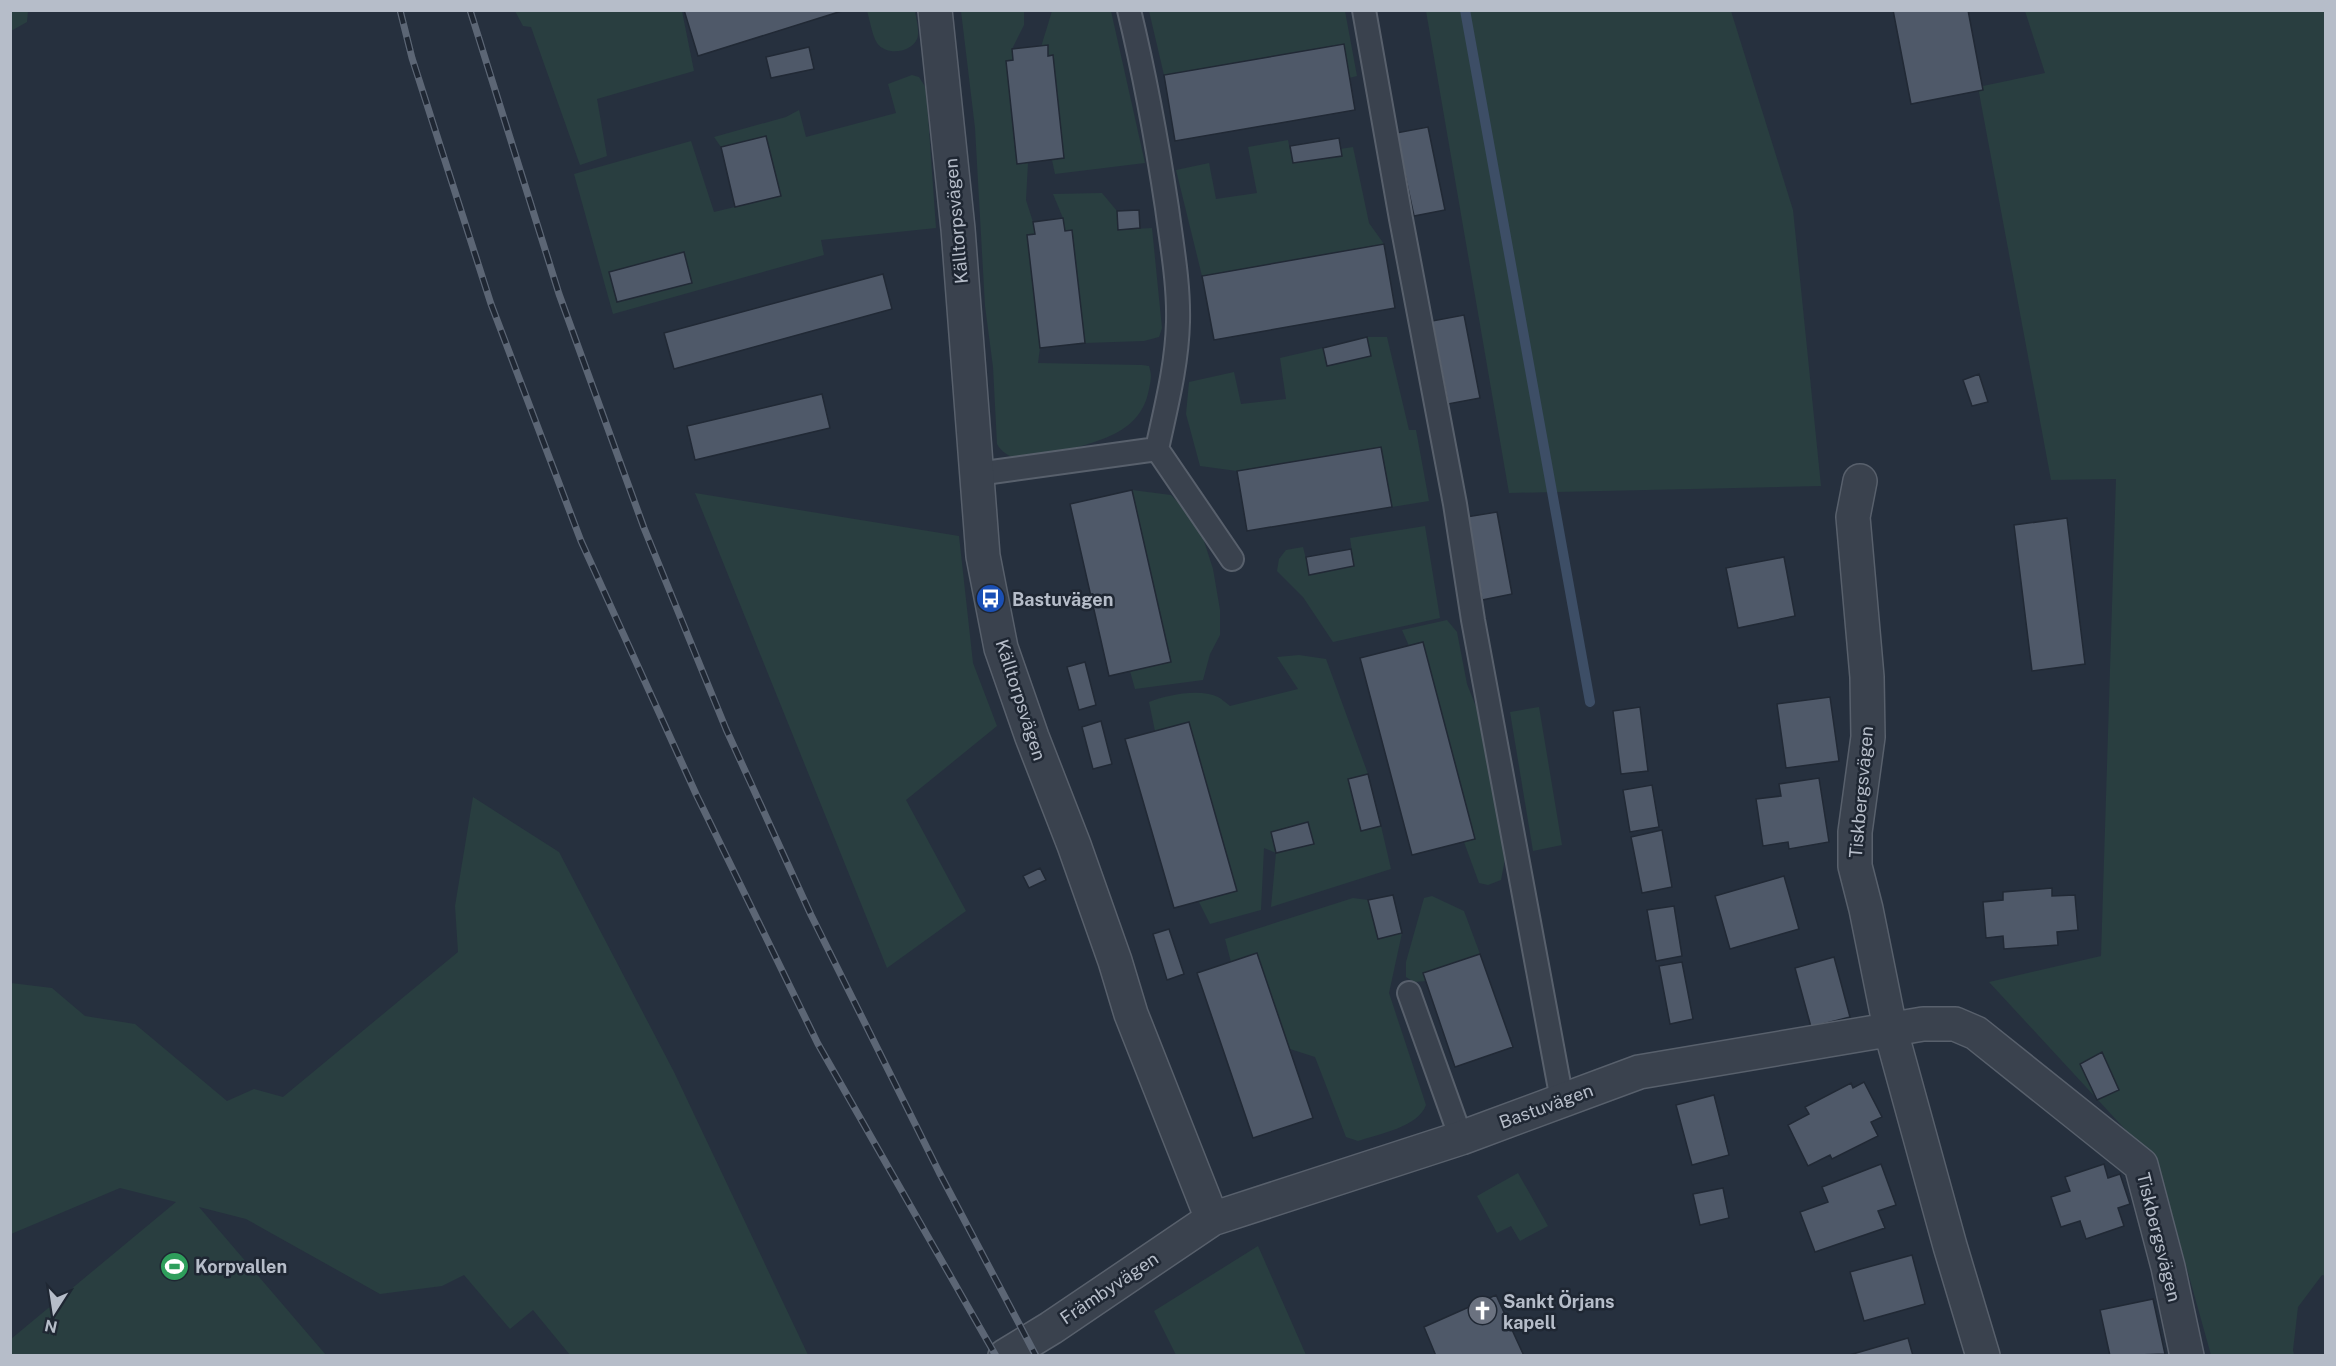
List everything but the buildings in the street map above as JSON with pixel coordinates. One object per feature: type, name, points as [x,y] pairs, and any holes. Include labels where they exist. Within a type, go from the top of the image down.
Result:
[{"type":"street","name":"Källtorpsvägen","points":[[935,10],[958,229],[983,556],[1001,648],[1032,737],[1082,866],[1131,1014],[1212,1219]]},
{"type":"street","name":"Tiskbergsvägen","points":[[1860,481],[1853,517],[1867,676],[1868,737],[1855,831],[1855,866],[1890,1028],[1983,1356]]},
{"type":"street","name":"Tiskbergsvägen","points":[[1890,1028],[1923,1024],[1955,1024],[1967,1028],[1986,1040],[2141,1165],[2165,1256],[2187,1356]]},
{"type":"street","name":"Bastuvägen","points":[[1212,1219],[1461,1138],[1639,1072],[1890,1028]]},
{"type":"street","name":"Främbyvägen","points":[[1005,1356],[1212,1219]]},
{"type":"lane","points":[[1130,10],[1160,162],[1177,280],[1178,324],[1174,361],[1157,448],[1232,559]]},
{"type":"lane","points":[[1364,10],[1562,1100]]},
{"type":"lane","points":[[977,474],[1157,448]]},
{"type":"lane","points":[[1409,993],[1461,1138]]},
{"type":"green space","points":[[11,10],[28,11],[27,22],[11,31]]},
{"type":"green space","points":[[515,11],[682,11],[694,71],[597,99],[607,156],[580,165],[531,27],[523,26]]},
{"type":"green space","points":[[867,11],[915,11],[918,36],[914,44],[898,51],[881,47],[874,36]]},
{"type":"green space","points":[[961,11],[1024,11],[1024,25],[1012,49],[1013,60],[1006,61],[1017,163],[1028,163],[1026,200],[1035,234],[1027,235],[1040,348],[1038,363],[1142,365],[1149,366],[1151,372],[1144,404],[1127,426],[1089,444],[1028,461],[1008,455],[997,444],[993,367],[985,306],[975,128]]},
{"type":"green space","points":[[1052,11],[1111,11],[1145,163],[1055,174],[1052,160],[1064,158],[1053,56],[1048,56],[1047,46],[1041,47]]},
{"type":"green space","points":[[1149,11],[1345,11],[1357,76],[1349,78],[1343,44],[1164,75]]},
{"type":"green space","points":[[1426,11],[1731,11],[1793,210],[1821,486],[1509,493]]},
{"type":"green space","points":[[2025,11],[2325,11],[2326,1276],[2322,1275],[2298,1307],[2294,1355],[2211,1355],[2158,1165],[1989,982],[2101,956],[2116,479],[2051,480],[1978,87],[2045,73]]},
{"type":"green space","points":[[912,75],[919,77],[926,88],[936,228],[821,240],[824,255],[613,314],[574,174],[691,141],[714,212],[780,196],[766,136],[721,147],[714,137],[786,117],[799,110],[806,137],[896,113],[888,84]]},
{"type":"green space","points":[[1288,140],[1293,163],[1341,156],[1340,149],[1353,147],[1369,223],[1384,244],[1202,276],[1176,170],[1209,163],[1216,199],[1257,193],[1248,147]]},
{"type":"green space","points":[[1102,193],[1117,211],[1118,230],[1152,228],[1162,328],[1159,337],[1144,341],[1085,343],[1072,230],[1065,231],[1063,218],[1053,194]]},
{"type":"green space","points":[[1367,337],[1387,337],[1409,430],[1416,430],[1429,501],[1392,507],[1381,447],[1237,471],[1200,466],[1186,414],[1189,382],[1234,372],[1241,404],[1286,399],[1280,358],[1323,348],[1327,365]]},
{"type":"green space","points":[[1132,490],[1171,495],[1193,518],[1203,538],[1213,569],[1220,610],[1220,635],[1210,654],[1203,680],[1135,689],[1130,671],[1171,661]]},
{"type":"green space","points":[[695,493],[959,536],[973,663],[997,726],[906,800],[966,911],[887,968]]},
{"type":"green space","points":[[1425,526],[1440,618],[1333,642],[1303,597],[1277,571],[1279,559],[1286,550],[1303,547],[1310,575],[1354,566],[1350,538]]},
{"type":"green space","points":[[1447,620],[1457,632],[1467,684],[1481,719],[1505,859],[1501,880],[1488,885],[1479,883],[1464,842],[1475,838],[1423,642],[1409,646],[1402,630]]},
{"type":"green space","points":[[1299,655],[1326,659],[1368,774],[1348,779],[1361,831],[1381,826],[1391,869],[1271,907],[1276,853],[1264,848],[1261,910],[1210,924],[1199,902],[1237,890],[1189,722],[1155,731],[1149,702],[1174,695],[1202,693],[1218,697],[1230,706],[1298,689],[1277,657]]},
{"type":"green space","points":[[1539,707],[1562,845],[1533,851],[1510,712]]},
{"type":"green space","points":[[473,797],[559,852],[674,1072],[808,1355],[570,1355],[533,1310],[510,1329],[464,1275],[442,1286],[380,1294],[246,1219],[199,1207],[326,1355],[11,1355],[11,1339],[176,1202],[120,1188],[11,1234],[11,983],[52,988],[85,1016],[135,1024],[227,1101],[254,1089],[283,1097],[458,952],[455,906]]},
{"type":"green space","points":[[1432,896],[1464,911],[1480,954],[1423,973],[1426,981],[1414,982],[1406,977],[1406,962],[1424,898]]},
{"type":"green space","points":[[1353,898],[1368,900],[1378,939],[1402,933],[1389,993],[1426,1105],[1422,1113],[1407,1124],[1358,1141],[1346,1137],[1315,1057],[1290,1049],[1257,953],[1231,962],[1225,939]]},
{"type":"green space","points":[[1518,1173],[1548,1226],[1520,1241],[1511,1226],[1497,1233],[1477,1196]]},
{"type":"green space","points":[[1258,1246],[1306,1355],[1176,1355],[1154,1311]]},
{"type":"waterway","points":[[1465,10],[1590,702]]},
{"type":"railway","points":[[400,10],[412,58],[491,304],[581,541],[696,794],[818,1044],[996,1356]]},
{"type":"railway","points":[[470,10],[559,294],[644,528],[726,729],[811,915],[939,1172],[1036,1356]]},
{"type":"place","name":"Bastuvägen","points":[[991,599]]},
{"type":"place","name":"Korpvallen","points":[[174,1266]]},
{"type":"place","name":"Sankt Örjans kapell","points":[[1482,1311]]}]
